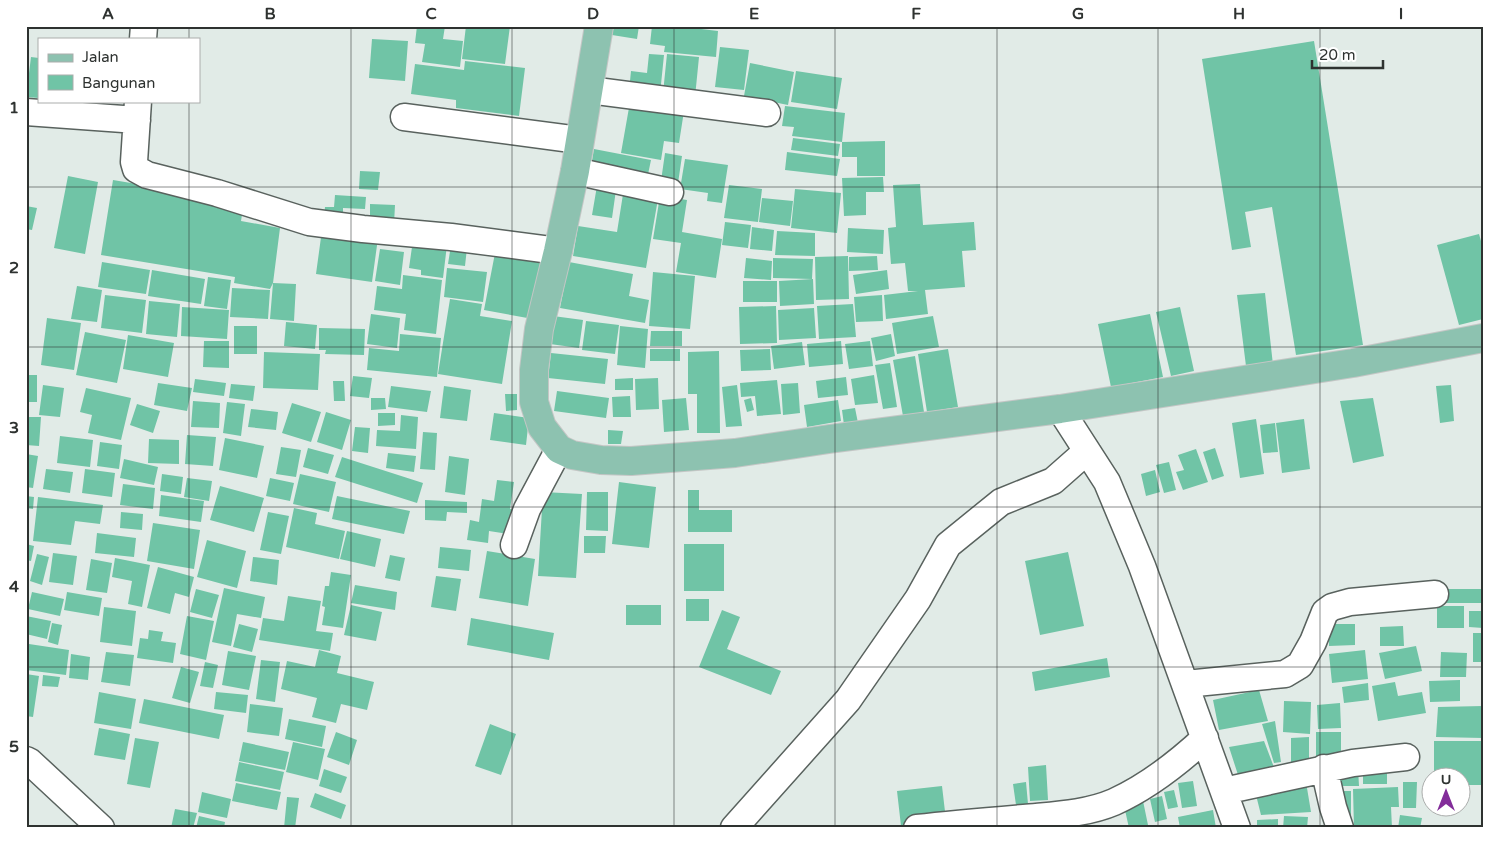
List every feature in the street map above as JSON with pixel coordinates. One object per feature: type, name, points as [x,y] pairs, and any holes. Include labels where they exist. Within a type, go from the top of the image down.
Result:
[{"type":"main road","points":[[599,26],[575,171],[539,329],[534,370],[534,402],[542,426],[559,449],[572,455],[631,461],[735,454],[829,439],[1060,410],[1354,364],[1483,338]]},
{"type":"street","points":[[588,90],[768,113]]},
{"type":"street","points":[[26,112],[138,111],[134,162],[136,169],[147,175],[217,193],[309,222],[451,237],[558,251]]},
{"type":"street","points":[[404,117],[580,140]]},
{"type":"street","points":[[575,171],[670,192]]},
{"type":"street","points":[[1060,410],[1107,482],[1142,566],[1237,828]]},
{"type":"street","points":[[514,545],[527,508],[559,449]]},
{"type":"street","points":[[734,828],[848,700],[918,599],[948,545],[1001,502],[1052,481],[1087,452]]},
{"type":"street","points":[[1186,684],[1285,674],[1300,666],[1313,642],[1325,612],[1332,607],[1350,602],[1435,594]]},
{"type":"street","points":[[917,828],[1090,810],[1114,802],[1145,784],[1182,760],[1205,738]]},
{"type":"street","points":[[1224,791],[1324,768],[1406,757]]},
{"type":"street","points":[[26,760],[101,828]]},
{"type":"street","points":[[1324,768],[1340,828]]},
{"type":"building","points":[[417,26],[445,26],[443,39],[463,41],[460,67],[422,62],[425,44],[415,43]]},
{"type":"building","points":[[466,26],[510,26],[505,64],[462,59]]},
{"type":"building","points":[[614,26],[639,26],[637,39],[612,35]]},
{"type":"building","points":[[652,26],[676,26],[718,31],[716,57],[664,52],[665,46],[650,44]]},
{"type":"building","points":[[372,39],[408,41],[405,81],[369,78]]},
{"type":"building","points":[[1314,41],[1363,345],[1296,355],[1272,207],[1245,212],[1251,247],[1232,250],[1202,59]]},
{"type":"building","points":[[720,47],[749,50],[744,90],[715,87]]},
{"type":"building","points":[[649,54],[664,55],[660,94],[629,91],[631,71],[647,73]]},
{"type":"building","points":[[667,54],[699,57],[695,97],[663,93]]},
{"type":"building","points":[[31,57],[38,58],[38,98],[26,97]]},
{"type":"building","points":[[465,61],[525,68],[519,116],[456,108],[456,100],[411,94],[415,64],[464,70]]},
{"type":"building","points":[[750,63],[794,72],[788,105],[744,96]]},
{"type":"building","points":[[796,71],[842,78],[837,109],[791,102]]},
{"type":"building","points":[[630,102],[684,111],[679,143],[664,141],[661,160],[621,153]]},
{"type":"building","points":[[785,106],[845,113],[842,142],[792,136],[794,127],[782,126]]},
{"type":"building","points":[[793,138],[840,144],[838,156],[791,150]]},
{"type":"building","points":[[885,141],[885,176],[857,176],[857,157],[842,157],[842,142]]},
{"type":"building","points":[[594,149],[651,160],[646,184],[590,173]]},
{"type":"building","points":[[787,152],[840,159],[837,176],[785,170]]},
{"type":"building","points":[[665,153],[682,156],[677,190],[660,188]]},
{"type":"building","points":[[685,159],[728,165],[722,203],[707,201],[708,193],[680,189]]},
{"type":"building","points":[[360,171],[380,172],[378,190],[359,189]]},
{"type":"building","points":[[68,176],[98,182],[85,254],[54,248]]},
{"type":"building","points":[[883,177],[884,192],[866,192],[866,215],[844,216],[842,178]]},
{"type":"building","points":[[113,180],[244,202],[241,221],[280,228],[273,283],[270,289],[234,283],[235,277],[101,255]]},
{"type":"building","points":[[598,180],[617,183],[612,218],[592,215]]},
{"type":"building","points":[[920,184],[923,225],[974,222],[976,250],[962,251],[965,287],[925,290],[928,314],[886,319],[884,295],[918,291],[908,291],[905,263],[891,264],[888,228],[896,227],[893,185]]},
{"type":"building","points":[[729,185],[762,189],[758,222],[724,218]]},
{"type":"building","points":[[624,188],[659,193],[646,268],[573,256],[578,226],[617,232]]},
{"type":"building","points":[[795,189],[841,193],[837,233],[791,228]]},
{"type":"building","points":[[335,195],[366,197],[365,209],[343,208],[343,218],[324,217],[325,207],[334,207]]},
{"type":"building","points":[[660,196],[687,200],[682,232],[722,239],[716,278],[676,272],[681,243],[653,239]]},
{"type":"building","points":[[762,198],[793,201],[790,226],[759,222]]},
{"type":"building","points":[[370,204],[395,205],[394,224],[370,223]]},
{"type":"building","points":[[26,206],[37,208],[32,230],[26,229]]},
{"type":"building","points":[[725,222],[751,225],[748,248],[722,245]]},
{"type":"building","points":[[752,227],[774,230],[772,251],[750,249]]},
{"type":"building","points":[[848,228],[884,230],[883,254],[847,252]]},
{"type":"building","points":[[322,230],[378,238],[372,282],[316,274]]},
{"type":"building","points":[[777,231],[815,233],[815,256],[775,255]]},
{"type":"building","points":[[1479,234],[1483,248],[1483,319],[1459,325],[1437,245]]},
{"type":"building","points":[[413,240],[447,245],[443,278],[421,275],[421,270],[409,268]]},
{"type":"building","points":[[451,245],[467,248],[465,266],[448,264]]},
{"type":"building","points":[[496,248],[545,258],[533,319],[484,310]]},
{"type":"building","points":[[380,249],[404,252],[400,285],[375,281]]},
{"type":"building","points":[[848,256],[849,299],[816,300],[815,257]]},
{"type":"building","points":[[877,256],[878,270],[849,271],[849,257]]},
{"type":"building","points":[[746,258],[772,261],[771,280],[744,278]]},
{"type":"building","points":[[773,258],[813,259],[812,279],[773,278]]},
{"type":"building","points":[[102,262],[150,270],[146,294],[98,287]]},
{"type":"building","points":[[569,262],[633,274],[629,296],[649,300],[645,323],[560,308]]},
{"type":"building","points":[[447,268],[487,272],[483,302],[444,297]]},
{"type":"building","points":[[152,270],[205,279],[201,304],[148,296]]},
{"type":"building","points":[[887,270],[889,289],[856,294],[853,275]]},
{"type":"building","points":[[653,272],[695,276],[690,329],[649,326]]},
{"type":"building","points":[[403,275],[442,280],[436,334],[404,330],[406,314],[374,310],[377,286],[402,289]]},
{"type":"building","points":[[208,277],[231,280],[227,309],[204,306]]},
{"type":"building","points":[[813,279],[814,304],[780,306],[779,281]]},
{"type":"building","points":[[743,281],[777,281],[777,302],[743,302]]},
{"type":"building","points":[[273,283],[296,284],[294,321],[270,319]]},
{"type":"building","points":[[77,286],[102,290],[97,322],[71,319]]},
{"type":"building","points":[[232,288],[270,290],[268,319],[230,317]]},
{"type":"building","points":[[1265,293],[1273,365],[1246,366],[1237,295]]},
{"type":"building","points":[[105,295],[146,300],[142,333],[101,328]]},
{"type":"building","points":[[882,295],[883,321],[856,322],[854,297]]},
{"type":"building","points":[[450,299],[482,304],[480,316],[512,321],[502,384],[438,374]]},
{"type":"building","points":[[149,301],[180,304],[177,337],[146,334]]},
{"type":"building","points":[[853,304],[856,337],[819,339],[817,306]]},
{"type":"building","points":[[776,306],[777,343],[740,344],[739,307]]},
{"type":"building","points":[[182,307],[229,310],[227,339],[181,336]]},
{"type":"building","points":[[1180,307],[1194,371],[1171,376],[1156,312]]},
{"type":"building","points":[[814,308],[816,338],[779,340],[778,310]]},
{"type":"building","points":[[371,314],[400,318],[397,348],[367,344]]},
{"type":"building","points":[[1150,314],[1163,377],[1111,387],[1098,324]]},
{"type":"building","points":[[553,316],[583,320],[579,348],[550,344]]},
{"type":"building","points":[[933,316],[939,347],[897,354],[892,323]]},
{"type":"building","points":[[47,318],[81,323],[74,370],[41,365]]},
{"type":"building","points":[[586,321],[619,325],[615,354],[582,350]]},
{"type":"building","points":[[286,322],[317,325],[315,349],[284,346]]},
{"type":"building","points":[[234,326],[257,326],[257,354],[234,354]]},
{"type":"building","points":[[620,326],[648,329],[645,368],[617,365]]},
{"type":"building","points":[[319,328],[365,329],[364,355],[325,354],[326,350],[319,350]]},
{"type":"building","points":[[651,331],[682,331],[682,346],[650,346]]},
{"type":"building","points":[[85,332],[126,340],[117,383],[76,375]]},
{"type":"building","points":[[400,334],[441,338],[437,377],[367,370],[369,348],[399,351]]},
{"type":"building","points":[[891,334],[895,356],[876,361],[871,338]]},
{"type":"building","points":[[128,335],[174,343],[168,377],[123,369]]},
{"type":"building","points":[[204,341],[229,341],[229,368],[203,367]]},
{"type":"building","points":[[841,341],[843,364],[809,367],[807,344]]},
{"type":"building","points":[[870,341],[873,366],[849,369],[845,344]]},
{"type":"building","points":[[802,342],[805,365],[774,369],[771,346]]},
{"type":"building","points":[[650,349],[680,349],[680,361],[650,361]]},
{"type":"building","points":[[770,349],[771,370],[741,371],[740,350]]},
{"type":"building","points":[[948,349],[958,407],[927,412],[918,354]]},
{"type":"building","points":[[719,351],[720,433],[697,433],[697,394],[688,394],[688,352]]},
{"type":"building","points":[[264,352],[320,354],[318,390],[263,388]]},
{"type":"building","points":[[551,353],[608,359],[605,384],[548,378]]},
{"type":"building","points":[[915,356],[924,412],[903,416],[893,360]]},
{"type":"building","points":[[890,363],[897,407],[883,409],[875,365]]},
{"type":"building","points":[[26,375],[37,375],[37,402],[26,402]]},
{"type":"building","points":[[874,375],[878,403],[855,405],[851,379]]},
{"type":"building","points":[[353,376],[372,378],[369,398],[350,396]]},
{"type":"building","points":[[846,377],[848,395],[818,398],[816,381]]},
{"type":"building","points":[[633,378],[633,390],[615,390],[615,379]]},
{"type":"building","points":[[658,378],[659,409],[636,410],[635,379]]},
{"type":"building","points":[[195,379],[226,383],[224,396],[193,392]]},
{"type":"building","points":[[777,380],[781,414],[757,416],[755,396],[741,397],[740,383]]},
{"type":"building","points":[[333,381],[344,381],[345,401],[334,401]]},
{"type":"building","points":[[158,383],[192,388],[187,411],[154,405]]},
{"type":"building","points":[[798,383],[800,413],[783,415],[781,384]]},
{"type":"building","points":[[231,384],[255,386],[253,401],[229,398]]},
{"type":"building","points":[[43,385],[64,388],[60,417],[39,415]]},
{"type":"building","points":[[737,385],[742,426],[726,427],[722,387]]},
{"type":"building","points":[[1451,385],[1454,421],[1440,423],[1436,386]]},
{"type":"building","points":[[391,386],[431,391],[427,412],[388,407]]},
{"type":"building","points":[[444,386],[471,390],[467,421],[440,418]]},
{"type":"building","points":[[86,388],[131,398],[121,440],[88,433],[92,415],[80,412]]},
{"type":"building","points":[[557,391],[609,398],[606,418],[554,411]]},
{"type":"building","points":[[505,394],[517,394],[517,410],[506,411]]},
{"type":"building","points":[[630,396],[631,417],[613,417],[612,397]]},
{"type":"building","points":[[371,398],[385,398],[386,409],[371,410]]},
{"type":"building","points":[[686,398],[689,430],[664,432],[662,400]]},
{"type":"building","points":[[751,398],[754,410],[747,412],[744,400]]},
{"type":"building","points":[[1373,398],[1384,456],[1353,463],[1340,401]]},
{"type":"building","points":[[838,400],[841,421],[807,427],[804,405]]},
{"type":"building","points":[[193,401],[220,403],[219,428],[191,427]]},
{"type":"building","points":[[227,402],[245,404],[241,436],[223,433]]},
{"type":"building","points":[[292,403],[321,412],[311,442],[282,433]]},
{"type":"building","points":[[137,404],[160,411],[153,433],[130,425]]},
{"type":"building","points":[[855,408],[858,423],[844,425],[842,410]]},
{"type":"building","points":[[251,409],[278,412],[276,430],[248,427]]},
{"type":"building","points":[[326,412],[351,420],[342,450],[317,442]]},
{"type":"building","points":[[378,413],[395,413],[395,425],[378,426]]},
{"type":"building","points":[[494,413],[529,418],[526,445],[490,440]]},
{"type":"building","points":[[401,415],[418,417],[416,449],[376,446],[377,430],[400,431]]},
{"type":"building","points":[[26,417],[41,417],[39,446],[26,445]]},
{"type":"building","points":[[1256,419],[1264,474],[1240,478],[1232,423]]},
{"type":"building","points":[[1304,419],[1310,469],[1282,473],[1276,423]]},
{"type":"building","points":[[1275,423],[1278,452],[1263,453],[1260,425]]},
{"type":"building","points":[[355,427],[370,428],[368,453],[352,451]]},
{"type":"building","points":[[608,430],[623,431],[621,444],[608,444]]},
{"type":"building","points":[[423,432],[437,433],[435,470],[420,469]]},
{"type":"building","points":[[187,435],[216,437],[213,466],[185,464]]},
{"type":"building","points":[[60,436],[93,440],[90,467],[57,463]]},
{"type":"building","points":[[225,438],[264,446],[257,478],[219,470]]},
{"type":"building","points":[[149,439],[179,440],[179,464],[148,463]]},
{"type":"building","points":[[100,442],[122,445],[119,469],[97,466]]},
{"type":"building","points":[[281,447],[301,450],[296,477],[276,474]]},
{"type":"building","points":[[308,448],[334,455],[328,474],[303,467]]},
{"type":"building","points":[[1215,448],[1224,476],[1212,480],[1203,452]]},
{"type":"building","points":[[1196,449],[1208,482],[1183,490],[1176,472],[1184,470],[1178,455]]},
{"type":"building","points":[[388,453],[416,456],[414,472],[386,468]]},
{"type":"building","points":[[26,454],[38,456],[33,488],[26,487]]},
{"type":"building","points":[[449,456],[469,459],[465,495],[445,492]]},
{"type":"building","points":[[342,457],[423,483],[417,503],[335,477]]},
{"type":"building","points":[[124,459],[158,467],[154,485],[120,478]]},
{"type":"building","points":[[1169,462],[1176,490],[1164,493],[1156,465]]},
{"type":"building","points":[[46,469],[73,472],[70,493],[43,489]]},
{"type":"building","points":[[85,469],[115,473],[112,497],[82,493]]},
{"type":"building","points":[[1155,470],[1160,492],[1146,496],[1141,474]]},
{"type":"building","points":[[162,474],[183,477],[181,494],[160,491]]},
{"type":"building","points":[[300,474],[336,482],[329,512],[293,504]]},
{"type":"building","points":[[187,478],[212,481],[209,501],[184,497]]},
{"type":"building","points":[[270,478],[294,483],[290,501],[266,496]]},
{"type":"building","points":[[497,480],[514,482],[510,509],[519,511],[515,535],[489,531],[488,543],[467,540],[470,520],[479,522],[482,499],[494,501]]},
{"type":"building","points":[[619,482],[656,487],[649,548],[612,544]]},
{"type":"building","points":[[123,484],[155,488],[153,509],[120,505]]},
{"type":"building","points":[[220,486],[264,498],[254,532],[210,520]]},
{"type":"building","points":[[688,490],[699,490],[699,510],[732,510],[732,532],[688,532]]},
{"type":"building","points":[[543,492],[582,494],[576,578],[538,576]]},
{"type":"building","points":[[587,492],[608,492],[608,531],[586,530]]},
{"type":"building","points":[[161,495],[204,501],[201,522],[159,516]]},
{"type":"building","points":[[26,496],[34,497],[33,509],[26,508]]},
{"type":"building","points":[[337,496],[410,511],[404,534],[332,519]]},
{"type":"building","points":[[38,497],[103,505],[100,524],[75,521],[71,545],[33,541]]},
{"type":"building","points":[[425,500],[467,502],[467,513],[447,512],[446,521],[425,520]]},
{"type":"building","points":[[294,508],[317,513],[315,524],[345,531],[339,559],[286,547]]},
{"type":"building","points":[[121,512],[143,514],[142,530],[120,528]]},
{"type":"building","points":[[268,512],[289,516],[281,554],[260,550]]},
{"type":"building","points":[[153,523],[200,530],[194,569],[147,561]]},
{"type":"building","points":[[347,531],[381,539],[375,567],[340,559]]},
{"type":"building","points":[[97,533],[136,538],[134,557],[95,553]]},
{"type":"building","points":[[584,536],[606,536],[605,553],[584,553]]},
{"type":"building","points":[[207,540],[246,551],[237,588],[197,577]]},
{"type":"building","points":[[26,544],[34,546],[31,561],[26,560]]},
{"type":"building","points":[[684,544],[724,544],[724,591],[684,591]]},
{"type":"building","points":[[440,547],[471,550],[469,571],[438,568]]},
{"type":"building","points":[[487,551],[535,559],[528,606],[479,598]]},
{"type":"building","points":[[1068,552],[1084,626],[1040,635],[1025,561]]},
{"type":"building","points":[[53,553],[77,556],[73,585],[49,582]]},
{"type":"building","points":[[37,554],[49,557],[42,585],[30,581]]},
{"type":"building","points":[[390,555],[405,558],[400,581],[385,578]]},
{"type":"building","points":[[253,557],[279,560],[277,585],[250,581]]},
{"type":"building","points":[[115,558],[150,565],[142,607],[128,604],[132,581],[112,577]]},
{"type":"building","points":[[91,559],[112,563],[107,593],[86,590]]},
{"type":"building","points":[[158,567],[194,577],[189,597],[175,593],[170,614],[147,608]]},
{"type":"building","points":[[331,572],[351,575],[343,628],[322,625],[325,607],[322,606],[325,586],[329,586]]},
{"type":"building","points":[[436,576],[461,579],[456,611],[431,607]]},
{"type":"building","points":[[355,585],[397,592],[395,610],[351,603]]},
{"type":"building","points":[[224,588],[265,597],[261,618],[237,614],[231,646],[212,642]]},
{"type":"building","points":[[196,589],[219,595],[212,618],[190,612]]},
{"type":"building","points":[[1441,589],[1483,589],[1483,603],[1441,603]]},
{"type":"building","points":[[32,592],[64,599],[60,616],[28,609]]},
{"type":"building","points":[[67,592],[102,598],[99,616],[64,610]]},
{"type":"building","points":[[288,596],[321,601],[316,631],[333,633],[330,651],[259,640],[263,618],[284,621]]},
{"type":"building","points":[[686,599],[709,599],[709,621],[686,621]]},
{"type":"building","points":[[351,605],[382,612],[376,641],[344,635]]},
{"type":"building","points":[[626,605],[661,605],[661,625],[626,625]]},
{"type":"building","points":[[1437,606],[1464,606],[1464,628],[1437,628]]},
{"type":"building","points":[[104,607],[136,611],[132,646],[100,642]]},
{"type":"building","points":[[722,610],[740,617],[727,649],[781,671],[771,695],[699,667]]},
{"type":"building","points":[[1469,611],[1483,611],[1483,628],[1469,627]]},
{"type":"building","points":[[26,616],[51,621],[47,639],[26,634]]},
{"type":"building","points":[[187,616],[214,621],[206,660],[180,654]]},
{"type":"building","points":[[471,618],[554,633],[549,660],[467,645]]},
{"type":"building","points":[[52,623],[62,625],[58,645],[48,642]]},
{"type":"building","points":[[239,624],[258,629],[252,652],[233,647]]},
{"type":"building","points":[[1329,624],[1355,624],[1355,645],[1329,646]]},
{"type":"building","points":[[1403,626],[1404,646],[1380,646],[1380,627]]},
{"type":"building","points":[[149,630],[163,632],[161,641],[176,643],[173,663],[137,658],[140,638],[148,639]]},
{"type":"building","points":[[1473,633],[1483,633],[1483,662],[1473,662]]},
{"type":"building","points":[[29,644],[69,650],[66,675],[26,670]]},
{"type":"building","points":[[1416,646],[1422,671],[1385,679],[1379,653]]},
{"type":"building","points":[[319,650],[341,656],[337,673],[374,682],[367,710],[341,704],[336,723],[312,717],[317,698],[281,689],[287,661],[315,667]]},
{"type":"building","points":[[1365,650],[1368,679],[1332,683],[1329,654]]},
{"type":"building","points":[[228,651],[256,656],[249,690],[222,685]]},
{"type":"building","points":[[106,652],[134,655],[130,686],[101,682]]},
{"type":"building","points":[[1441,652],[1467,653],[1466,677],[1440,677]]},
{"type":"building","points":[[71,654],[90,657],[88,680],[69,678]]},
{"type":"building","points":[[1107,658],[1110,677],[1035,691],[1032,672]]},
{"type":"building","points":[[261,660],[280,662],[275,702],[256,699]]},
{"type":"building","points":[[205,662],[218,665],[213,688],[200,686]]},
{"type":"building","points":[[181,667],[199,672],[190,703],[172,698]]},
{"type":"building","points":[[26,674],[39,676],[33,717],[26,716]]},
{"type":"building","points":[[43,675],[60,677],[58,687],[42,686]]},
{"type":"building","points":[[1460,680],[1460,701],[1430,702],[1429,681]]},
{"type":"building","points":[[1395,682],[1398,696],[1422,692],[1426,713],[1378,721],[1372,686]]},
{"type":"building","points":[[1368,683],[1369,700],[1344,703],[1342,687]]},
{"type":"building","points":[[1259,690],[1268,721],[1219,730],[1213,700]]},
{"type":"building","points":[[99,692],[136,699],[131,729],[94,723]]},
{"type":"building","points":[[216,692],[248,695],[246,713],[214,709]]},
{"type":"building","points":[[144,699],[224,715],[219,739],[139,723]]},
{"type":"building","points":[[1284,701],[1311,702],[1310,734],[1283,732]]},
{"type":"building","points":[[1340,703],[1341,728],[1318,729],[1317,705]]},
{"type":"building","points":[[250,704],[283,708],[279,736],[247,732]]},
{"type":"building","points":[[1483,706],[1483,738],[1436,737],[1438,707]]},
{"type":"building","points":[[289,719],[326,726],[322,747],[285,739]]},
{"type":"building","points":[[1275,721],[1281,762],[1274,763],[1262,724]]},
{"type":"building","points":[[490,724],[516,734],[501,775],[475,766]]},
{"type":"building","points":[[99,728],[130,734],[125,760],[94,755]]},
{"type":"building","points":[[336,732],[357,740],[349,765],[327,757]]},
{"type":"building","points":[[1316,732],[1341,732],[1341,761],[1316,761]]},
{"type":"building","points":[[1309,737],[1309,766],[1291,767],[1291,738]]},
{"type":"building","points":[[135,738],[159,742],[150,788],[127,784]]},
{"type":"building","points":[[1264,741],[1275,770],[1239,778],[1229,747]]},
{"type":"building","points":[[1434,741],[1483,741],[1483,785],[1472,785],[1472,766],[1434,766]]},
{"type":"building","points":[[243,742],[289,752],[285,770],[239,761]]},
{"type":"building","points":[[293,742],[325,749],[318,780],[286,772]]},
{"type":"building","points":[[239,762],[284,772],[280,790],[235,781]]},
{"type":"building","points":[[1046,765],[1048,800],[1030,801],[1028,767]]},
{"type":"building","points":[[1363,766],[1387,766],[1387,784],[1363,784]]},
{"type":"building","points":[[1340,768],[1358,768],[1359,786],[1340,786]]},
{"type":"building","points":[[324,769],[347,777],[341,793],[319,786]]},
{"type":"building","points":[[1193,781],[1197,806],[1182,808],[1178,783]]},
{"type":"building","points":[[1026,782],[1028,804],[1016,805],[1013,784]]},
{"type":"building","points":[[1306,782],[1311,812],[1261,815],[1254,787]]},
{"type":"building","points":[[1403,782],[1417,782],[1416,808],[1403,808]]},
{"type":"building","points":[[236,783],[281,792],[277,810],[232,801]]},
{"type":"building","points":[[942,786],[946,820],[901,826],[897,791]]},
{"type":"building","points":[[1398,787],[1399,807],[1391,807],[1392,828],[1354,828],[1353,789]]},
{"type":"building","points":[[1174,790],[1178,807],[1168,809],[1164,792]]},
{"type":"building","points":[[1342,791],[1351,791],[1351,820],[1342,820]]},
{"type":"building","points":[[202,792],[231,799],[227,818],[198,812]]},
{"type":"building","points":[[315,793],[346,805],[341,819],[310,807]]},
{"type":"building","points":[[1142,796],[1148,825],[1129,828],[1123,801]]},
{"type":"building","points":[[1162,796],[1167,819],[1155,822],[1150,799]]},
{"type":"building","points":[[287,797],[299,798],[295,828],[284,828]]},
{"type":"building","points":[[175,809],[197,813],[193,828],[171,828]]},
{"type":"building","points":[[1213,810],[1216,828],[1180,828],[1178,817]]},
{"type":"building","points":[[1400,815],[1422,818],[1420,828],[1398,828]]},
{"type":"building","points":[[199,816],[225,822],[224,828],[196,828]]},
{"type":"building","points":[[1284,816],[1308,817],[1307,828],[1283,828]]},
{"type":"building","points":[[1278,819],[1278,828],[1257,828],[1257,820]]}]
